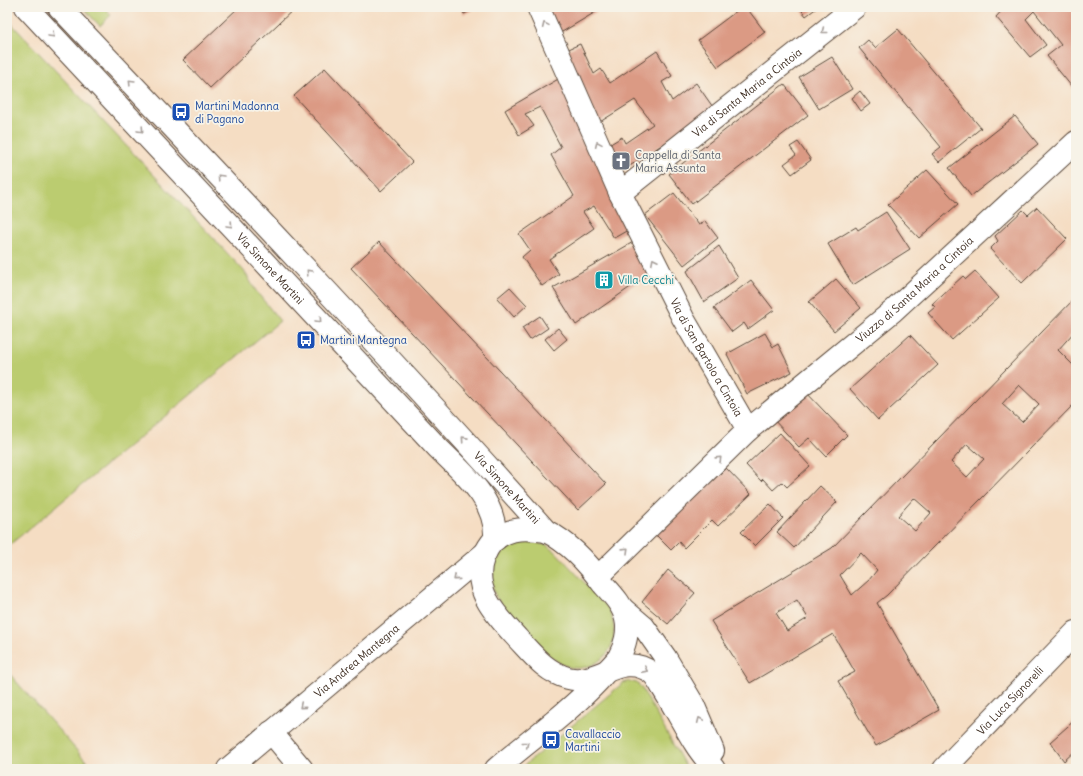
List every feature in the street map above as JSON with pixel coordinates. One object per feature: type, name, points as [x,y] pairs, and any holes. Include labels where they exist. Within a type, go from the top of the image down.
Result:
[{"type":"street","name":"Via Simone Martini","points":[[26,7],[473,484],[490,511],[495,526],[490,546],[481,565],[481,585],[488,602],[500,618],[545,668],[555,674],[575,679],[591,676],[618,666],[632,665],[646,670],[655,676],[697,746],[714,769]]},
{"type":"street","name":"Via Simone Martini","points":[[59,7],[204,159],[457,431],[546,531],[568,545],[598,577],[624,610],[644,627],[665,657],[693,704],[719,769]]},
{"type":"street","name":"Via di San Bartolo a Cintoia","points":[[538,7],[620,193],[683,318],[748,430]]},
{"type":"street","name":"Via di Santa Maria a Cintoia","points":[[620,193],[855,7]]},
{"type":"street","name":"Viuzzo di Santa Maria a Cintoia","points":[[748,430],[893,311],[1076,142]]},
{"type":"street","points":[[598,577],[748,430]]},
{"type":"street","name":"Via Simone Martini","points":[[490,546],[506,532],[520,528],[531,528],[546,531]]},
{"type":"street","name":"Via Andrea Mantegna","points":[[228,769],[490,546]]},
{"type":"street","points":[[497,768],[550,725],[588,691],[608,670],[618,657],[624,644],[627,629],[624,610]]},
{"type":"street","name":"Via Luca Signorelli","points":[[944,769],[1076,632]]},
{"type":"street","points":[[271,732],[302,769]]},
{"type":"green space","points":[[82,7],[104,7],[111,15],[100,26]]},
{"type":"green space","points":[[7,19],[244,271],[256,291],[280,321],[7,547]]},
{"type":"green space","points":[[527,541],[546,545],[555,551],[608,608],[614,630],[613,641],[608,652],[597,662],[589,666],[579,668],[570,667],[554,659],[508,613],[498,600],[492,581],[494,567],[497,560],[510,546]]},
{"type":"green space","points":[[7,671],[93,769],[7,769]]},
{"type":"green space","points":[[629,681],[637,683],[641,687],[687,769],[520,769],[623,683]]},
{"type":"building","points":[[239,7],[296,7],[210,88],[183,60]]},
{"type":"building","points":[[460,7],[470,7],[472,10],[464,14]]},
{"type":"building","points":[[546,7],[604,7],[557,35]]},
{"type":"building","points":[[742,7],[746,7],[765,32],[718,67],[698,40]]},
{"type":"building","points":[[799,7],[818,7],[806,16]]},
{"type":"building","points":[[1005,7],[1076,7],[1076,92],[1047,56],[1061,45],[1034,11],[1026,19],[1046,45],[1030,57],[996,17]]},
{"type":"building","points":[[898,29],[981,128],[939,162],[932,154],[941,147],[859,48],[868,40],[875,48]]},
{"type":"building","points":[[580,44],[594,74],[601,69],[610,83],[657,51],[672,76],[662,82],[672,101],[696,83],[715,110],[619,173],[607,146],[622,137],[625,143],[653,124],[635,100],[595,125],[562,52]]},
{"type":"building","points":[[832,57],[852,89],[819,109],[799,77]]},
{"type":"building","points":[[325,68],[412,162],[381,191],[294,96]]},
{"type":"building","points":[[560,78],[628,230],[614,238],[594,206],[583,212],[594,228],[549,259],[559,274],[542,286],[522,257],[530,250],[519,234],[574,196],[551,155],[561,147],[540,107],[525,114],[534,126],[519,135],[505,110]]},
{"type":"building","points":[[784,84],[808,115],[692,204],[669,174]]},
{"type":"building","points":[[860,91],[870,104],[861,111],[852,98]]},
{"type":"building","points":[[1015,116],[1038,144],[971,196],[949,168]]},
{"type":"building","points":[[798,142],[811,160],[792,174],[784,164],[796,155],[790,147]]},
{"type":"building","points":[[927,170],[958,204],[919,238],[888,205]]},
{"type":"building","points":[[674,193],[699,225],[705,221],[718,238],[684,265],[645,215]]},
{"type":"building","points":[[1037,207],[1067,239],[1022,283],[990,249],[998,241],[995,236],[1023,210],[1028,215]]},
{"type":"building","points":[[886,212],[910,249],[853,285],[828,244],[856,227],[858,230]]},
{"type":"building","name":"Villa Cecchi","points":[[635,241],[652,272],[576,325],[553,288]]},
{"type":"building","points":[[379,242],[606,484],[578,510],[351,268]]},
{"type":"building","points":[[719,246],[738,278],[704,302],[687,271]]},
{"type":"building","points":[[975,271],[999,298],[952,340],[928,313],[935,307],[932,304],[963,276],[966,279]]},
{"type":"building","points":[[836,279],[861,308],[834,331],[809,302]]},
{"type":"building","points":[[751,280],[774,310],[748,329],[744,323],[732,332],[714,308]]},
{"type":"building","points":[[510,287],[527,305],[514,317],[497,298]]},
{"type":"building","points":[[1076,297],[1076,333],[1075,331],[1058,350],[1076,368],[1076,402],[887,595],[877,603],[939,710],[876,746],[838,681],[855,672],[833,634],[750,683],[711,621],[832,548]],"holes":[[[1019,385],[1039,404],[1022,422],[1002,404]],[[967,444],[984,459],[967,477],[951,462]],[[914,498],[931,513],[915,531],[898,516]],[[861,553],[877,570],[869,580],[852,595],[840,575]],[[797,600],[808,618],[787,631],[776,613]]]},
{"type":"building","points":[[540,316],[548,328],[530,340],[522,328]]},
{"type":"building","points":[[558,328],[567,339],[554,350],[545,339]]},
{"type":"building","points":[[765,333],[773,347],[778,344],[792,372],[747,394],[727,354]]},
{"type":"building","points":[[910,335],[938,365],[878,420],[850,389]]},
{"type":"building","points":[[804,390],[847,435],[826,456],[809,438],[799,447],[772,418]]},
{"type":"building","points":[[780,433],[810,466],[787,487],[782,482],[773,490],[763,479],[761,481],[746,465]]},
{"type":"building","points":[[726,468],[751,494],[718,526],[712,520],[684,548],[679,542],[671,550],[655,534]]},
{"type":"building","points":[[820,486],[837,502],[794,548],[777,532]]},
{"type":"building","points":[[770,504],[783,518],[755,546],[741,532]]},
{"type":"building","points":[[668,570],[695,593],[668,624],[642,602]]},
{"type":"building","points":[[1076,719],[1076,750],[1064,761],[1050,742]]},
{"type":"place","name":"Martini Madonna di Pagano","points":[[181,112]]},
{"type":"place","name":"Cappella di Santa Maria Assunta","points":[[621,161]]},
{"type":"place","name":"Villa Cecchi","points":[[604,280]]},
{"type":"place","name":"Martini Mantegna","points":[[306,340]]},
{"type":"place","name":"Cavallaccio Martini","points":[[551,740]]}]
